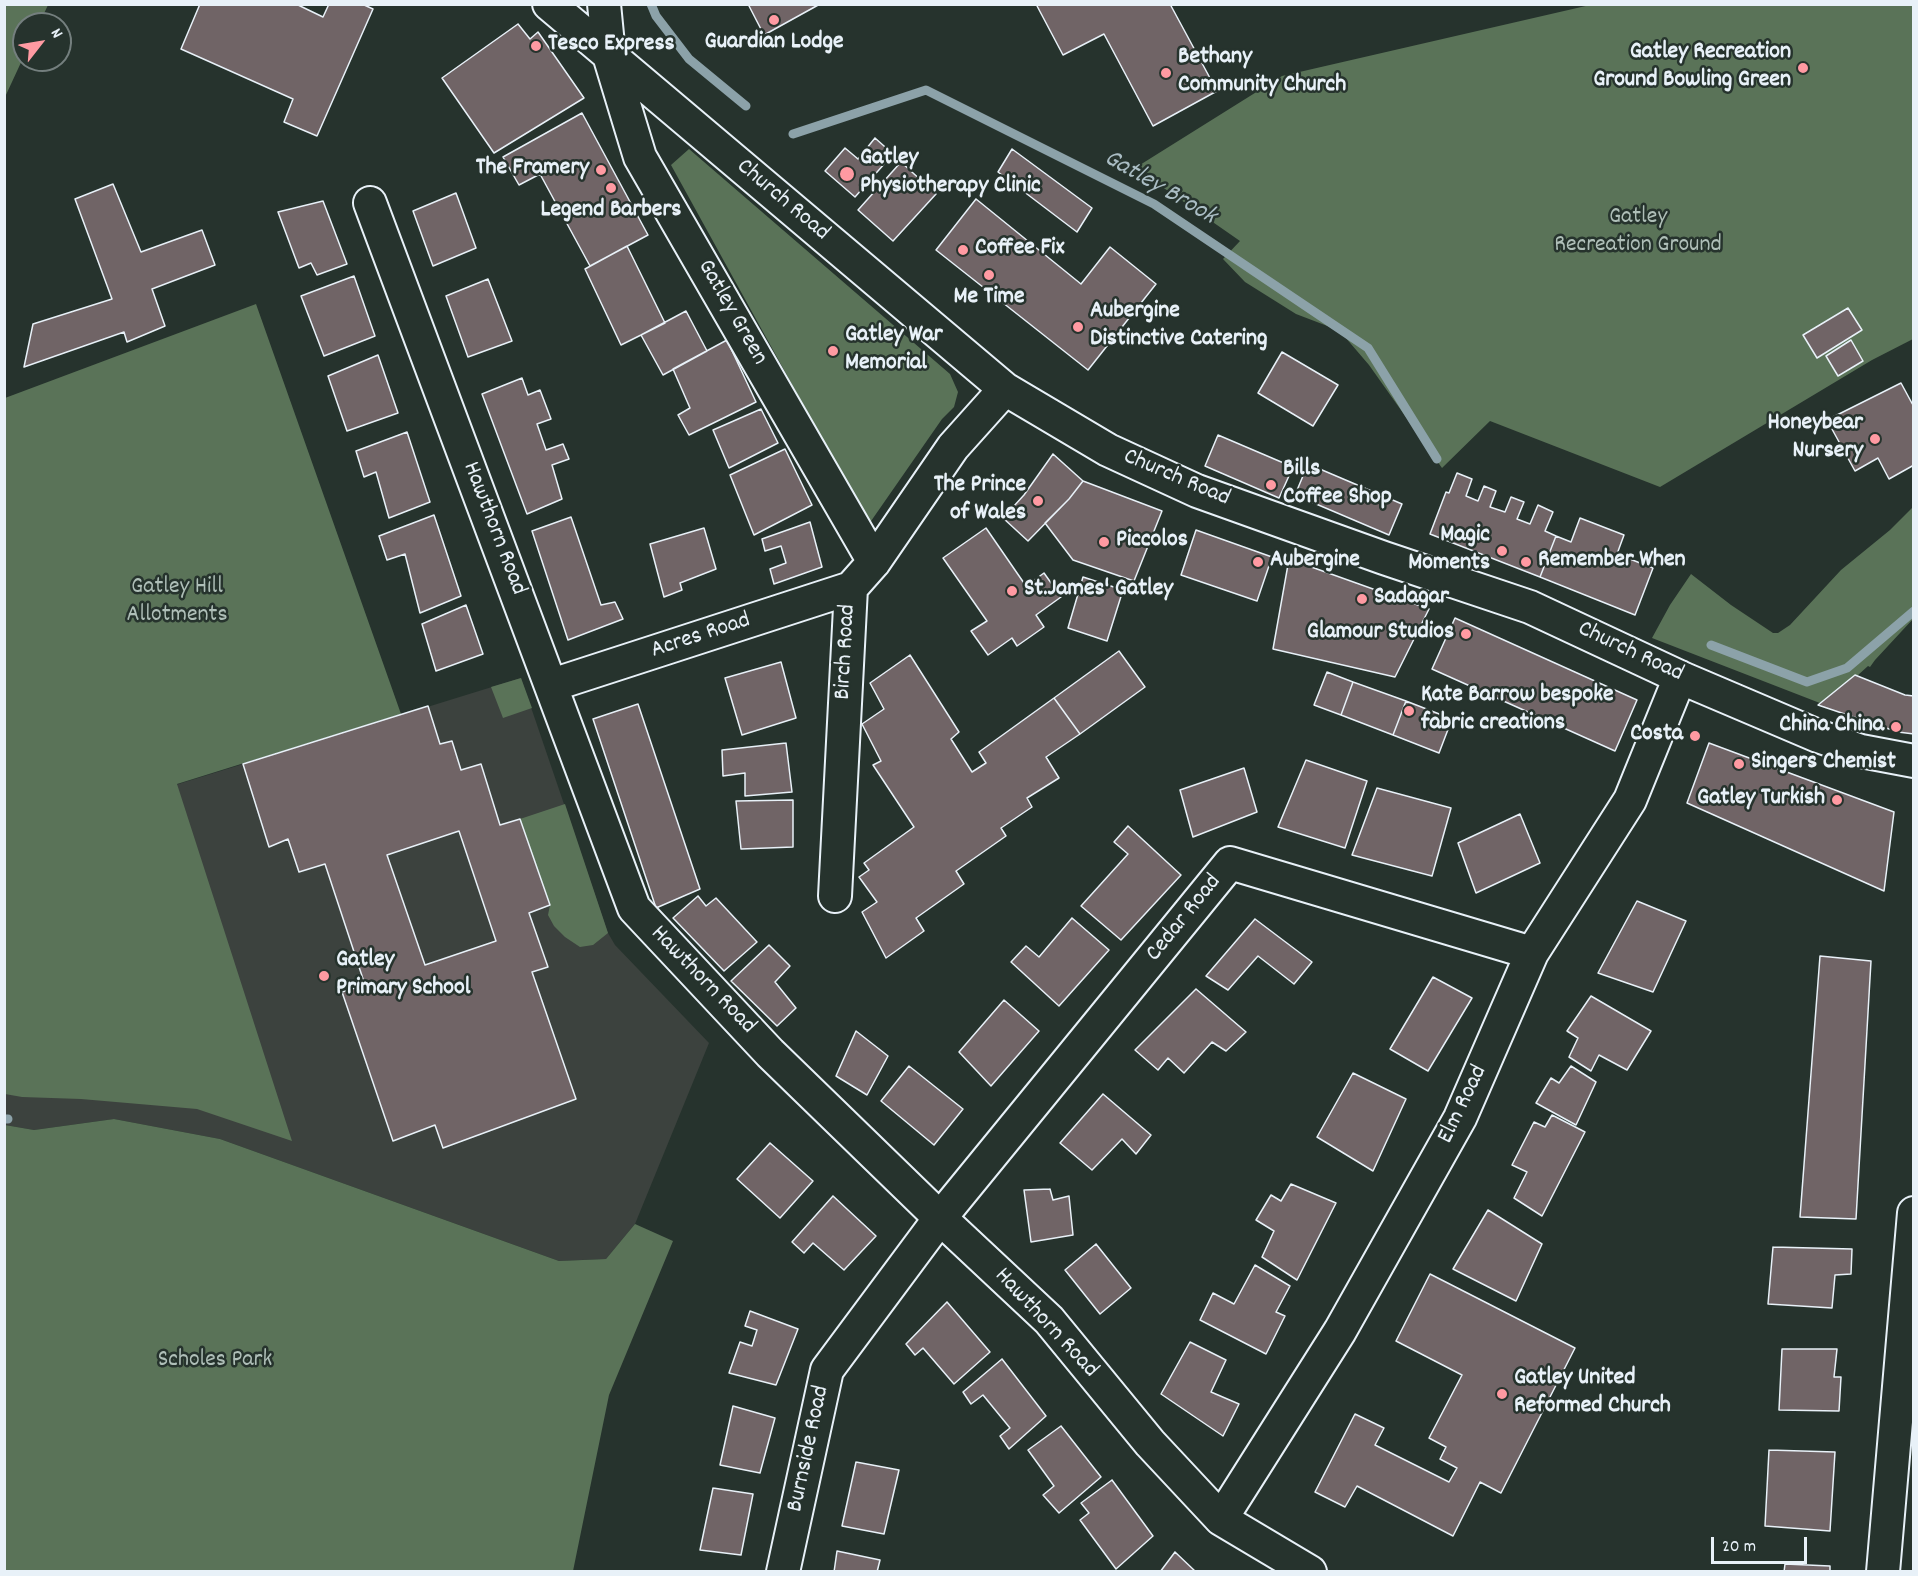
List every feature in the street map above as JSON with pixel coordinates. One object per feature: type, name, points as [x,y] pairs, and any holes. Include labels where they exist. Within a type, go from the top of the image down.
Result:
[{"type":"street","name":"Church Road","points":[[549,4],[1005,389],[1108,450],[1197,491],[1530,607],[1680,677],[1818,736],[1861,751],[1914,761]]},
{"type":"street","name":"Gatley Green","points":[[604,4],[609,55],[640,157],[874,562]]},
{"type":"street","name":"Hawthorn Road","points":[[370,203],[634,908],[770,1053],[1049,1320],[1150,1443],[1221,1519],[1310,1572]]},
{"type":"street","name":"Birch Road","points":[[835,896],[850,588],[874,562],[953,447],[1005,389]]},
{"type":"street","name":"Acres Road","points":[[552,685],[850,588]]},
{"type":"street","name":"Elm Road","points":[[1221,1519],[1340,1331],[1460,1118],[1532,953],[1630,800],[1680,677]]},
{"type":"street","name":"Cedar Road","points":[[940,1218],[1230,863],[1532,953]]},
{"type":"street","points":[[1884,1572],[1914,1213]]},
{"type":"street","name":"Burnside Road","points":[[783,1572],[827,1370],[940,1218]]},
{"type":"shaded area","name":"Gatley Primary School","points":[[521,678],[608,933],[615,945],[709,1043],[635,1224],[606,1259],[559,1261],[220,1139],[114,1119],[34,1130],[5,1125],[4,838]]},
{"type":"green space","points":[[5,4],[48,5],[45,12],[12,12],[12,72],[17,72],[5,97]]},
{"type":"green space","name":"Gatley Recreation Ground","points":[[1590,5],[1913,5],[1913,339],[1872,360],[1660,487],[1490,421],[1442,468],[1369,365],[1345,337],[1330,327],[1296,314],[1245,282],[1223,259],[1240,241],[1135,168],[1282,76]]},
{"type":"green space","points":[[689,149],[950,374],[958,392],[954,407],[942,419],[869,524],[671,165]]},
{"type":"green space","name":"Gatley Hill Allotments","points":[[256,304],[401,714],[177,784],[292,1141],[197,1109],[5,1094],[5,398]]},
{"type":"green space","points":[[1913,507],[1913,619],[1870,667],[1868,666],[1825,705],[1652,638],[1670,605],[1691,574],[1731,605],[1773,633],[1778,633],[1790,625],[1841,570],[1890,530]]},
{"type":"green space","points":[[521,678],[532,708],[503,718],[491,687]]},
{"type":"green space","points":[[565,804],[608,933],[593,945],[580,947],[554,926],[548,915],[550,905],[520,819]]},
{"type":"green space","name":"Scholes Park","points":[[114,1119],[220,1139],[559,1261],[606,1259],[635,1224],[673,1241],[609,1395],[573,1571],[5,1571],[5,1125],[34,1130]]},
{"type":"building","points":[[200,4],[296,4],[323,17],[329,4],[362,4],[373,9],[317,136],[284,122],[293,99],[181,49]]},
{"type":"building","name":"Guardian Lodge","points":[[748,4],[820,4],[764,35]]},
{"type":"building","name":"Bethany Community Church","points":[[1036,4],[1170,4],[1217,91],[1153,126],[1104,34],[1063,55]]},
{"type":"building","points":[[518,24],[530,39],[538,32],[584,98],[494,153],[442,78]]},
{"type":"building","points":[[582,113],[648,235],[590,266],[540,174],[519,185],[503,157]]},
{"type":"building","points":[[875,138],[893,154],[855,197],[825,171],[845,148],[858,159]]},
{"type":"building","points":[[1012,149],[1092,208],[1077,232],[998,172]]},
{"type":"building","points":[[901,162],[936,194],[893,241],[858,210]]},
{"type":"building","points":[[113,184],[141,252],[202,230],[215,265],[152,289],[165,326],[127,342],[124,332],[24,367],[33,324],[112,299],[75,199]]},
{"type":"building","points":[[456,193],[476,248],[433,266],[413,211]]},
{"type":"building","name":"Aubergine Distinctive Catering","points":[[976,199],[1081,284],[1110,247],[1156,284],[1088,370],[936,250]]},
{"type":"building","points":[[323,201],[347,264],[317,275],[311,263],[299,268],[278,212]]},
{"type":"building","points":[[627,246],[665,323],[621,345],[585,269]]},
{"type":"building","points":[[354,276],[375,336],[324,356],[301,296]]},
{"type":"building","points":[[488,279],[512,341],[468,357],[446,296]]},
{"type":"building","points":[[1848,308],[1862,330],[1817,358],[1803,335]]},
{"type":"building","points":[[686,311],[707,351],[663,375],[641,335]]},
{"type":"building","points":[[727,340],[756,402],[689,435],[678,415],[690,408],[673,369]]},
{"type":"building","points":[[1851,340],[1863,361],[1838,376],[1826,356]]},
{"type":"building","points":[[1282,352],[1338,385],[1313,426],[1258,393]]},
{"type":"building","points":[[378,355],[398,413],[347,431],[328,376]]},
{"type":"building","points":[[522,378],[528,395],[540,390],[551,419],[537,424],[546,450],[563,444],[569,459],[552,465],[562,499],[527,514],[482,394]]},
{"type":"building","name":"Honeybear Nursery","points":[[1901,383],[1914,407],[1914,465],[1889,479],[1878,458],[1855,471],[1827,420]]},
{"type":"building","points":[[761,409],[778,443],[729,468],[713,430]]},
{"type":"building","points":[[407,432],[430,502],[389,518],[376,472],[364,477],[356,451]]},
{"type":"building","points":[[1218,435],[1293,467],[1279,498],[1205,466]]},
{"type":"building","points":[[785,449],[812,505],[754,535],[730,475]]},
{"type":"building","points":[[1053,454],[1083,481],[1069,499],[1028,541],[1003,518],[1024,495]]},
{"type":"building","points":[[1308,464],[1402,504],[1389,535],[1295,495]]},
{"type":"building","points":[[1457,473],[1472,479],[1466,496],[1478,501],[1484,486],[1496,491],[1490,507],[1505,512],[1511,497],[1524,502],[1517,519],[1530,524],[1538,505],[1553,512],[1545,531],[1556,536],[1540,577],[1430,534],[1446,492],[1449,493]]},
{"type":"building","name":"Piccolos","points":[[1083,481],[1162,511],[1134,581],[1073,560],[1045,523]]},
{"type":"building","points":[[434,515],[461,596],[420,613],[405,554],[387,560],[379,536]]},
{"type":"building","points":[[571,517],[601,605],[615,602],[623,619],[568,640],[532,531]]},
{"type":"building","points":[[1580,518],[1624,535],[1617,554],[1653,568],[1635,615],[1540,577],[1556,536],[1571,542]]},
{"type":"building","points":[[810,522],[822,567],[774,584],[770,569],[786,563],[781,546],[765,551],[762,539]]},
{"type":"building","points":[[704,528],[716,569],[680,583],[682,590],[664,597],[650,544]]},
{"type":"building","name":"St.James' Gatley","points":[[986,528],[1026,586],[1044,573],[1061,597],[1036,615],[1044,627],[1017,646],[1012,638],[988,655],[971,631],[987,621],[943,558]]},
{"type":"building","points":[[1196,530],[1272,557],[1257,601],[1181,575]]},
{"type":"building","points":[[1289,559],[1429,609],[1395,677],[1273,649]]},
{"type":"building","points":[[1083,577],[1123,590],[1107,641],[1068,628]]},
{"type":"building","points":[[466,605],[483,654],[436,671],[422,624]]},
{"type":"building","points":[[1455,618],[1637,700],[1615,751],[1432,669]]},
{"type":"building","points":[[1119,651],[1145,687],[1080,734],[1054,698]]},
{"type":"building","points":[[910,655],[959,732],[951,739],[972,772],[986,763],[979,752],[1054,698],[1080,734],[1046,757],[1059,778],[1027,798],[1032,807],[1001,828],[1006,836],[956,871],[964,884],[916,918],[924,931],[886,958],[862,912],[877,902],[859,877],[869,870],[864,863],[914,827],[873,765],[881,761],[862,724],[884,709],[870,683]]},
{"type":"building","points":[[781,662],[796,718],[742,735],[725,678]]},
{"type":"building","points":[[1327,672],[1353,682],[1341,715],[1314,705]]},
{"type":"building","points":[[1855,675],[1905,695],[1914,696],[1914,734],[1898,732],[1818,705]]},
{"type":"building","points":[[1353,682],[1406,701],[1393,735],[1341,715]]},
{"type":"building","points":[[1406,701],[1452,719],[1439,753],[1393,735]]},
{"type":"building","points":[[638,704],[700,889],[656,908],[593,719]]},
{"type":"building","points":[[428,706],[440,744],[452,741],[461,770],[481,764],[500,825],[520,819],[550,905],[529,913],[548,967],[532,972],[576,1099],[443,1148],[435,1125],[393,1141],[342,992],[365,985],[325,864],[299,872],[288,839],[269,847],[243,764]],"holes":[[[459,831],[496,941],[425,965],[387,855]]]},
{"type":"building","points":[[786,743],[792,792],[745,796],[745,773],[723,776],[722,750]]},
{"type":"building","points":[[1709,743],[1894,812],[1884,891],[1687,803]]},
{"type":"building","points":[[1306,760],[1367,781],[1345,848],[1278,827]]},
{"type":"building","points":[[1244,768],[1257,812],[1193,837],[1180,790]]},
{"type":"building","points":[[1377,788],[1451,808],[1432,876],[1352,855]]},
{"type":"building","points":[[793,800],[793,847],[741,849],[736,801]]},
{"type":"building","points":[[1520,814],[1540,863],[1476,893],[1458,843]]},
{"type":"building","points":[[1128,826],[1181,875],[1121,940],[1081,906],[1128,854],[1114,842]]},
{"type":"building","points":[[698,896],[706,906],[716,898],[757,942],[724,971],[673,918]]},
{"type":"building","points":[[1637,901],[1686,921],[1653,992],[1598,973]]},
{"type":"building","points":[[1072,918],[1109,950],[1059,1006],[1011,962],[1026,946],[1039,957]]},
{"type":"building","points":[[1255,919],[1312,962],[1294,984],[1258,956],[1228,990],[1206,976]]},
{"type":"building","points":[[769,945],[790,966],[775,982],[796,1008],[777,1026],[731,981]]},
{"type":"building","points":[[1820,956],[1871,961],[1856,1219],[1800,1217]]},
{"type":"building","points":[[1433,977],[1472,998],[1428,1071],[1390,1049]]},
{"type":"building","points":[[1196,989],[1246,1032],[1226,1051],[1212,1042],[1184,1073],[1168,1058],[1158,1070],[1135,1050]]},
{"type":"building","points":[[1591,996],[1651,1031],[1627,1070],[1599,1055],[1591,1071],[1569,1057],[1578,1038],[1567,1031]]},
{"type":"building","points":[[1004,1000],[1039,1031],[991,1086],[959,1052]]},
{"type":"building","points":[[856,1031],[888,1056],[867,1095],[836,1076]]},
{"type":"building","points":[[909,1066],[963,1109],[934,1145],[881,1101]]},
{"type":"building","points":[[1571,1066],[1596,1082],[1576,1125],[1536,1103],[1551,1078],[1559,1083]]},
{"type":"building","points":[[1353,1073],[1406,1099],[1373,1171],[1317,1137]]},
{"type":"building","points":[[1103,1094],[1151,1135],[1136,1154],[1122,1139],[1092,1170],[1060,1143]]},
{"type":"building","points":[[1552,1115],[1585,1132],[1542,1216],[1514,1198],[1527,1172],[1512,1165],[1534,1122],[1545,1127]]},
{"type":"building","points":[[770,1143],[813,1181],[780,1218],[737,1179]]},
{"type":"building","points":[[1291,1184],[1336,1203],[1297,1280],[1262,1257],[1274,1231],[1256,1220],[1271,1195],[1281,1201]]},
{"type":"building","points":[[1050,1189],[1053,1200],[1069,1196],[1073,1235],[1031,1242],[1024,1190]]},
{"type":"building","points":[[833,1196],[876,1236],[844,1270],[813,1243],[804,1253],[792,1242]]},
{"type":"building","points":[[1488,1210],[1542,1244],[1516,1301],[1453,1269]]},
{"type":"building","points":[[1096,1244],[1131,1288],[1100,1314],[1065,1270]]},
{"type":"building","points":[[1773,1247],[1852,1249],[1851,1274],[1835,1275],[1832,1308],[1768,1304]]},
{"type":"building","points":[[1255,1265],[1290,1286],[1276,1312],[1285,1316],[1266,1354],[1200,1320],[1213,1293],[1234,1304]]},
{"type":"building","name":"Gatley United Reformed Church","points":[[1430,1274],[1575,1348],[1501,1493],[1480,1482],[1453,1536],[1357,1486],[1345,1507],[1315,1492],[1355,1414],[1384,1428],[1375,1445],[1449,1482],[1457,1468],[1440,1459],[1446,1447],[1429,1438],[1462,1375],[1396,1341]]},
{"type":"building","points":[[947,1302],[990,1352],[954,1384],[923,1348],[915,1355],[906,1344]]},
{"type":"building","points":[[750,1311],[798,1329],[776,1385],[729,1373],[740,1342],[752,1346],[757,1330],[745,1326]]},
{"type":"building","points":[[1190,1342],[1226,1360],[1211,1392],[1239,1404],[1223,1436],[1161,1394]]},
{"type":"building","points":[[1782,1349],[1837,1349],[1834,1377],[1841,1377],[1839,1411],[1779,1410]]},
{"type":"building","points":[[1002,1359],[1046,1416],[1009,1449],[1000,1436],[1010,1428],[983,1395],[971,1404],[963,1392]]},
{"type":"building","points":[[733,1406],[775,1418],[760,1473],[720,1465]]},
{"type":"building","points":[[1061,1426],[1101,1477],[1059,1513],[1043,1495],[1054,1486],[1028,1450]]},
{"type":"building","points":[[1769,1450],[1835,1452],[1830,1531],[1765,1526]]},
{"type":"building","points":[[856,1462],[899,1470],[884,1534],[842,1526]]},
{"type":"building","points":[[1112,1480],[1153,1536],[1116,1569],[1080,1520],[1089,1513],[1081,1503]]},
{"type":"building","points":[[713,1488],[753,1494],[741,1555],[700,1550]]},
{"type":"building","points":[[837,1551],[880,1560],[877,1572],[834,1572]]},
{"type":"building","points":[[1175,1552],[1196,1572],[1160,1572]]},
{"type":"building","points":[[1785,1564],[1830,1566],[1830,1572],[1784,1572]]},
{"type":"waterway","name":"Gatley Brook","points":[[651,4],[656,16],[689,59],[746,106]]},
{"type":"waterway","name":"Gatley Brook","points":[[793,134],[926,90],[1154,204],[1368,348],[1437,459]]},
{"type":"waterway","name":"Gatley Brook","points":[[1711,645],[1807,682],[1847,668],[1914,611]]},
{"type":"place","name":"Guardian Lodge","points":[[774,20]]},
{"type":"place","name":"Tesco Express","points":[[536,46]]},
{"type":"place","name":"Gatley Recreation Ground Bowling Green","points":[[1803,68]]},
{"type":"place","name":"Bethany Community Church","points":[[1166,73]]},
{"type":"place","name":"The Framery","points":[[601,170]]},
{"type":"place","name":"Gatley Physiotherapy Clinic","points":[[847,174]]},
{"type":"place","name":"Legend Barbers","points":[[611,188]]},
{"type":"place","name":"Coffee Fix","points":[[963,250]]},
{"type":"place","name":"Me Time","points":[[989,275]]},
{"type":"place","name":"Aubergine Distinctive Catering","points":[[1078,327]]},
{"type":"place","name":"Gatley War Memorial","points":[[833,351]]},
{"type":"place","name":"Honeybear Nursery","points":[[1875,439]]},
{"type":"place","name":"Bills Coffee Shop","points":[[1271,485]]},
{"type":"place","name":"The Prince of Wales","points":[[1038,501]]},
{"type":"place","name":"Piccolos","points":[[1104,542]]},
{"type":"place","name":"Magic Moments","points":[[1502,551]]},
{"type":"place","name":"Aubergine","points":[[1258,562]]},
{"type":"place","name":"Remember When","points":[[1526,562]]},
{"type":"place","name":"St.James' Gatley","points":[[1012,591]]},
{"type":"place","name":"Sadagar","points":[[1362,599]]},
{"type":"place","name":"Glamour Studios","points":[[1466,634]]},
{"type":"place","name":"Kate Barrow bespoke fabric creations","points":[[1409,711]]},
{"type":"place","name":"China China","points":[[1896,727]]},
{"type":"place","name":"Costa","points":[[1695,736]]},
{"type":"place","name":"Singers Chemist","points":[[1739,764]]},
{"type":"place","name":"Gatley Turkish","points":[[1837,800]]},
{"type":"place","name":"Gatley Primary School","points":[[324,976]]},
{"type":"place","name":"Gatley United Reformed Church","points":[[1502,1394]]}]
